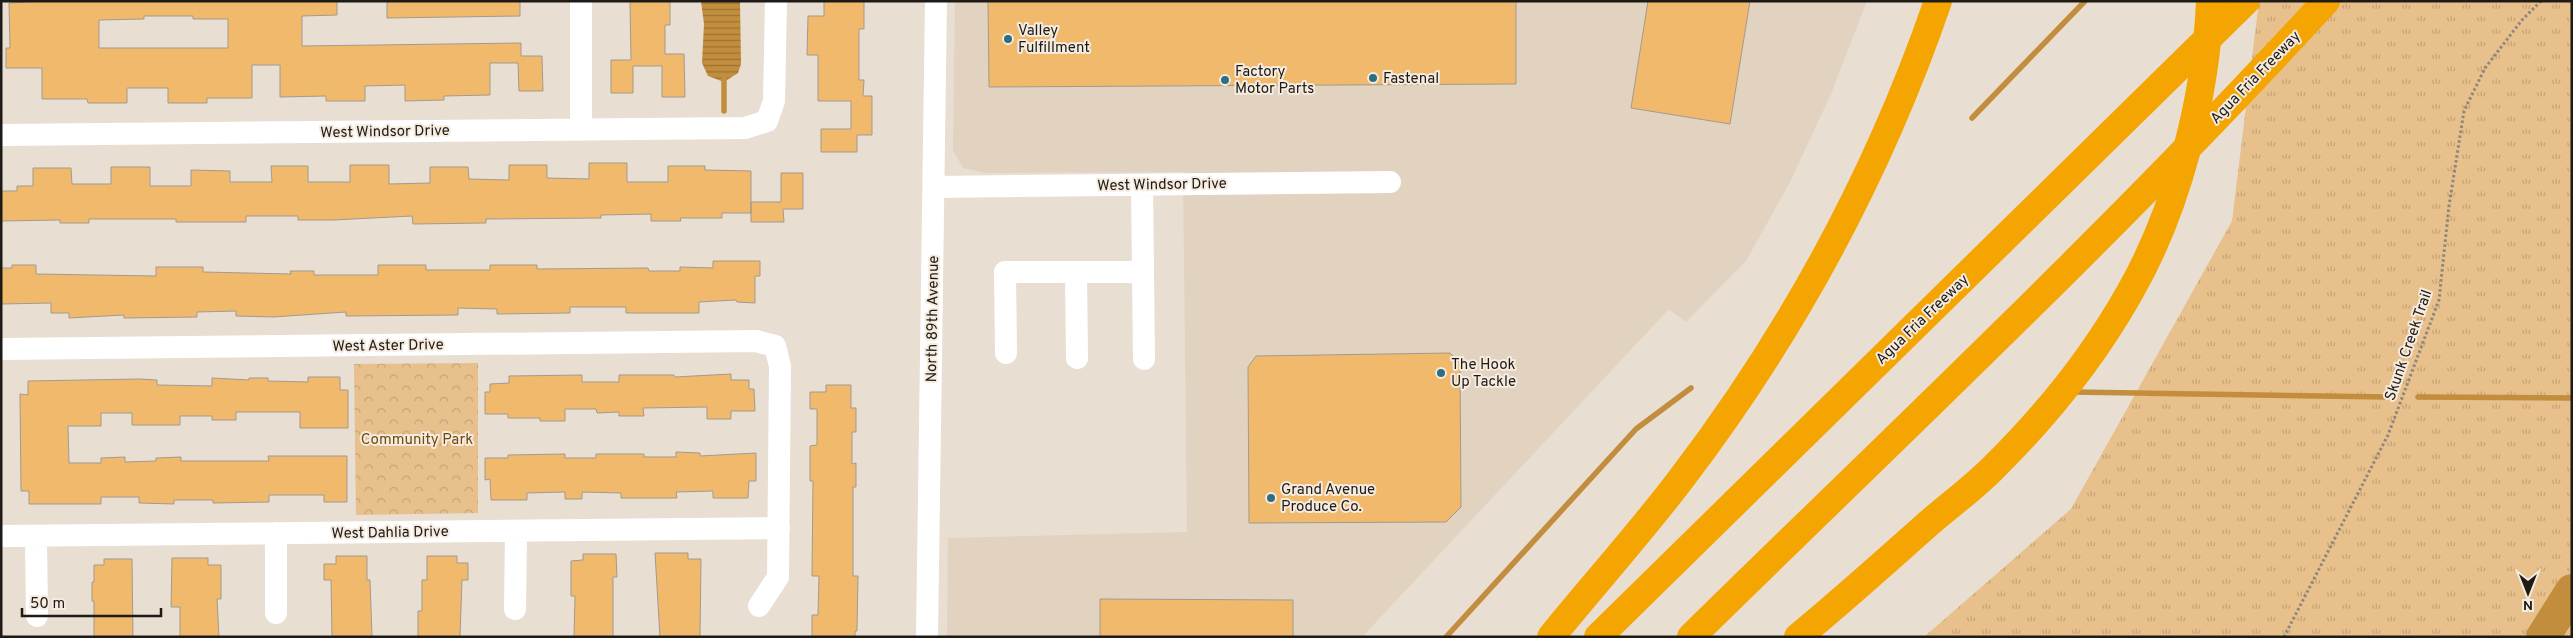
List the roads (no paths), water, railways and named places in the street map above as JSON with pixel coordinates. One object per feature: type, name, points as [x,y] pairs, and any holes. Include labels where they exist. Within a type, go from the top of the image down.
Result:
[{"type":"highway","points":[[1551,637],[1680,481],[1787,325],[1833,243],[1880,150],[1906,91],[1938,1]]},
{"type":"highway","points":[[1798,637],[1992,469],[2082,366],[2131,291],[2171,200],[2187,148],[2206,54],[2210,1]]},
{"type":"highway","name":"Agua Fria Freeway","points":[[1598,637],[2246,1]]},
{"type":"highway","name":"Agua Fria Freeway","points":[[1691,637],[2084,253],[2269,64],[2326,1]]},
{"type":"street","points":[[581,1],[581,129]]},
{"type":"street","name":"West Windsor Drive","points":[[1,135],[745,128],[767,121],[774,101],[776,1]]},
{"type":"street","name":"North 89th Avenue","points":[[927,637],[936,1]]},
{"type":"street","name":"West Windsor Drive","points":[[934,187],[1390,182]]},
{"type":"street","points":[[1142,185],[1144,359]]},
{"type":"street","points":[[1006,353],[1005,272],[1143,272]]},
{"type":"street","points":[[1076,272],[1077,358]]},
{"type":"street","name":"West Aster Drive","points":[[1,349],[756,341],[775,346],[780,366],[779,528]]},
{"type":"street","points":[[760,606],[778,577],[779,528]]},
{"type":"street","name":"West Dahlia Drive","points":[[1,536],[779,528]]},
{"type":"street","points":[[515,609],[516,531]]},
{"type":"street","points":[[276,533],[276,613]]},
{"type":"street","points":[[36,536],[37,616]]},
{"type":"waterway","points":[[1972,118],[2085,1]]},
{"type":"waterway","points":[[724,77],[724,111]]},
{"type":"waterway","points":[[1446,637],[1636,429],[1691,388]]},
{"type":"waterway","points":[[2073,392],[2388,397]]},
{"type":"waterway","points":[[2418,397],[2572,398]]},
{"type":"waterway","points":[[2543,637],[2572,591]]},
{"type":"place","name":"Valley Fulfillment","points":[[1008,39]]},
{"type":"place","name":"Fastenal","points":[[1373,78]]},
{"type":"place","name":"Factory Motor Parts","points":[[1225,80]]},
{"type":"place","name":"The Hook Up Tackle","points":[[1441,373]]},
{"type":"place","name":"Grand Avenue Produce Co.","points":[[1271,498]]},
{"type":"park label","name":"Community Park","points":[[417,439]]}]
